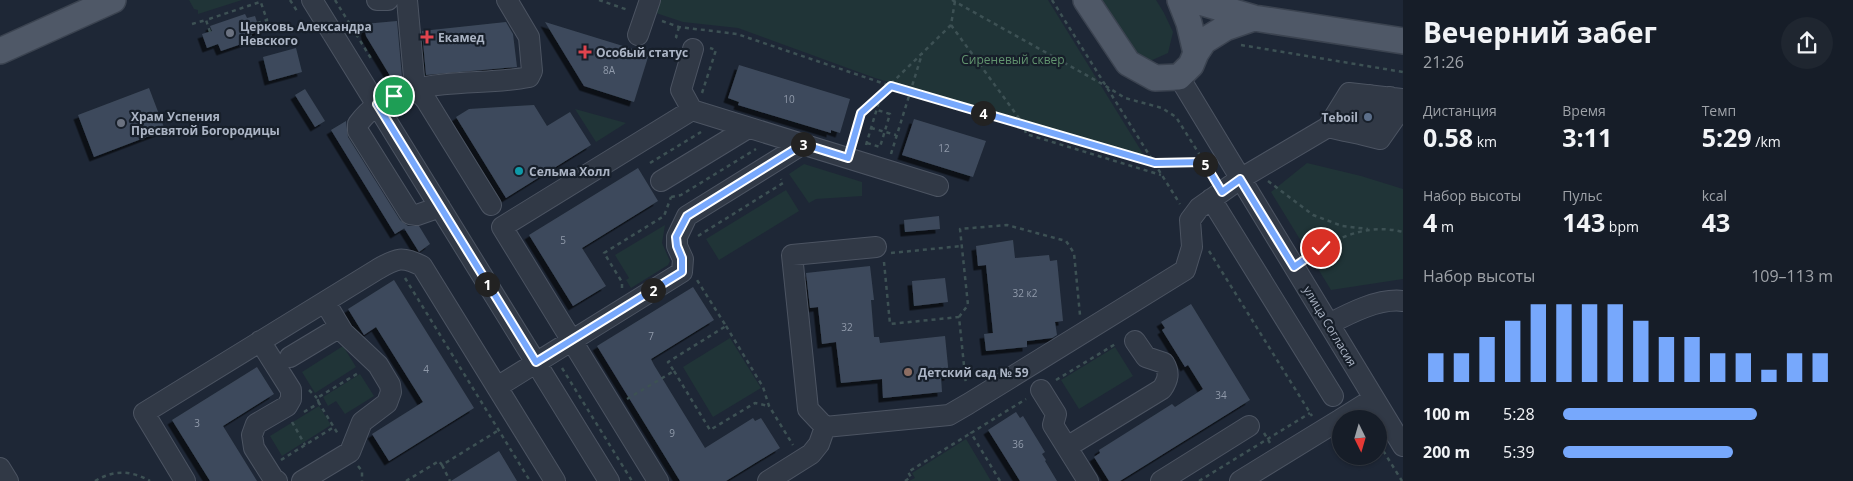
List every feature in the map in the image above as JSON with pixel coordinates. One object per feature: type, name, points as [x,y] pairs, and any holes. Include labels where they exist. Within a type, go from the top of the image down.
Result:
[{"type":"main road","points":[[0,51],[113,0]]},
{"type":"main road","points":[[1086,0],[1128,63],[1155,78],[1179,77],[1191,65],[1204,41],[1225,28],[1254,18]]},
{"type":"main road","points":[[1180,0],[1189,23],[1196,53]]},
{"type":"main road","points":[[1193,0],[1254,18],[1403,41]]},
{"type":"street","points":[[312,0],[440,206],[544,357],[609,481]]},
{"type":"street","points":[[377,0],[388,0]]},
{"type":"street","points":[[407,0],[415,88],[426,100],[491,205]]},
{"type":"street","points":[[440,206],[417,215],[410,214],[357,127],[359,122],[377,104],[415,88],[524,78],[532,75],[529,37],[507,0]]},
{"type":"street","points":[[638,35],[648,8]]},
{"type":"street","points":[[694,49],[681,90],[692,110],[938,186]]},
{"type":"street","name":"улица Согласия","points":[[1179,77],[1403,446]]},
{"type":"street","points":[[1344,131],[1349,93],[1399,101]]},
{"type":"street","points":[[825,426],[950,415],[1185,270],[1192,247],[1190,220],[1199,208],[1217,195],[1240,179],[1344,131],[1399,101]]},
{"type":"street","points":[[658,481],[502,227],[692,110]]},
{"type":"street","points":[[661,181],[748,128]]},
{"type":"street","points":[[497,387],[682,272],[682,258],[676,237],[687,216],[803,144]]},
{"type":"street","points":[[1217,195],[1333,396]]},
{"type":"street","points":[[825,426],[808,409],[792,255],[876,246]]},
{"type":"street","points":[[185,481],[144,413],[393,260],[407,258],[422,266],[556,481]]},
{"type":"street","points":[[1329,324],[1370,306],[1394,300],[1403,301]]},
{"type":"street","points":[[302,481],[350,452],[362,422],[387,403],[391,392],[390,385],[375,362],[344,332],[325,302]]},
{"type":"street","points":[[290,358],[340,326]]},
{"type":"street","points":[[1067,447],[1162,389],[1165,384],[1168,374],[1164,364],[1146,357],[1129,340]]},
{"type":"street","points":[[260,341],[291,390],[291,399],[287,406],[256,424],[252,435],[254,448],[273,478],[277,481]]},
{"type":"street","points":[[1041,390],[1056,414],[1053,425],[1088,481]]},
{"type":"street","points":[[1355,410],[1373,399]]},
{"type":"street","points":[[1240,481],[1332,425]]},
{"type":"street","points":[[768,481],[811,454],[819,444],[825,426]]},
{"type":"street","points":[[1161,481],[1249,426]]},
{"type":"street","points":[[0,468],[8,481]]},
{"type":"path","points":[[335,0],[375,65]]},
{"type":"path","points":[[599,0],[648,8],[679,27],[737,34],[910,92],[1155,163],[1204,162]]},
{"type":"path","points":[[854,160],[861,113],[891,86],[922,52],[951,25],[954,0],[1125,98],[1162,108],[1176,117],[1204,162],[1217,195]]},
{"type":"path","points":[[1052,0],[1190,220]]},
{"type":"path","points":[[192,24],[260,1],[267,20],[257,23]]},
{"type":"path","points":[[206,20],[210,32]]},
{"type":"path","points":[[951,25],[1024,125],[1026,134],[1162,175]]},
{"type":"path","points":[[1236,44],[1403,72]]},
{"type":"path","points":[[886,170],[922,52]]},
{"type":"path","points":[[854,160],[867,143],[882,94]]},
{"type":"path","points":[[867,143],[880,147],[885,132],[890,114],[877,110]]},
{"type":"path","points":[[650,163],[721,119]]},
{"type":"path","points":[[871,128],[897,135]]},
{"type":"path","points":[[622,282],[604,253],[664,216],[671,197],[681,195],[776,136]]},
{"type":"path","points":[[678,248],[783,183],[771,164]]},
{"type":"path","points":[[1240,179],[1256,183],[1267,181],[1313,215],[1342,226],[1403,232]]},
{"type":"path","points":[[968,404],[959,317],[968,305],[960,229],[1007,225],[1066,241],[1074,253],[1082,333]]},
{"type":"path","points":[[1294,267],[1321,248],[1346,235],[1368,229]]},
{"type":"path","points":[[1206,245],[1321,432]]},
{"type":"path","points":[[959,317],[890,324],[883,254],[962,246]]},
{"type":"path","points":[[393,260],[530,481]]},
{"type":"path","points":[[695,277],[763,387],[769,406],[797,452]]},
{"type":"path","points":[[726,326],[668,362],[710,430],[755,403],[769,406]]},
{"type":"path","points":[[905,481],[911,477],[908,472],[1041,390],[1129,340]]},
{"type":"path","points":[[544,357],[632,481]]},
{"type":"path","points":[[316,398],[375,362]]},
{"type":"path","points":[[623,402],[674,371]]},
{"type":"path","points":[[314,393],[362,472],[362,481]]},
{"type":"path","points":[[305,444],[290,420],[319,403]]},
{"type":"path","points":[[1199,481],[1310,413]]},
{"type":"path","points":[[442,466],[517,419]]},
{"type":"path","points":[[281,460],[334,427]]},
{"type":"path","points":[[971,433],[1000,481]]},
{"type":"path","points":[[1388,458],[1402,481]]},
{"type":"path","points":[[406,481],[439,461],[450,481]]},
{"type":"path","points":[[95,481],[117,472],[129,473],[150,481]]},
{"type":"green space","points":[[189,0],[242,0],[198,14],[198,10],[194,9]]},
{"type":"green space","name":"Сиреневый сквер","points":[[657,0],[1048,0],[1145,157],[875,78],[738,28],[683,22],[653,12]]},
{"type":"green space","points":[[1099,0],[1156,0],[1173,32],[1168,53],[1150,61],[1130,50]]},
{"type":"green space","points":[[575,109],[626,123],[596,142]]},
{"type":"green space","points":[[1307,163],[1361,176],[1403,189],[1403,279],[1331,290],[1271,192]]},
{"type":"green space","points":[[804,164],[862,182],[862,196],[816,199],[809,203],[789,174]]},
{"type":"green space","points":[[786,190],[799,211],[719,260],[706,239]]},
{"type":"green space","points":[[665,225],[662,243],[670,261],[668,265],[631,288],[626,280],[629,278],[615,255]]},
{"type":"green space","points":[[730,338],[761,388],[713,417],[683,367]]},
{"type":"green space","points":[[343,346],[356,367],[315,393],[302,372]]},
{"type":"green space","points":[[1115,347],[1133,376],[1079,409],[1061,380]]},
{"type":"green space","points":[[360,374],[374,396],[345,414],[336,401],[328,406],[323,397]]},
{"type":"green space","points":[[319,406],[331,425],[282,456],[270,436]]},
{"type":"green space","points":[[966,439],[991,481],[909,481],[915,478],[912,473]]},
{"type":"building","name":"Церковь Александра Невского","points":[[245,14],[247,18],[255,16],[260,31],[251,34],[253,40],[221,51],[218,44],[207,48],[202,34],[212,31],[210,26]]},
{"type":"building","points":[[397,21],[402,77],[397,82],[392,79],[366,36],[364,24]]},
{"type":"building","points":[[506,22],[513,34],[517,67],[426,75],[422,31]]},
{"type":"building","points":[[545,22],[649,54],[634,102],[584,86]]},
{"type":"building","points":[[296,48],[302,72],[269,81],[263,57]]},
{"type":"building","points":[[739,65],[850,99],[840,133],[831,130],[831,133],[738,105],[739,102],[728,98]]},
{"type":"building","name":"Храм Успения Пресвятой Богородицы","points":[[149,88],[165,130],[94,157],[78,115]]},
{"type":"building","points":[[305,89],[325,121],[315,127],[295,95]]},
{"type":"building","name":"Сельма Холл","points":[[534,105],[547,126],[570,112],[591,145],[506,198],[456,117],[469,109]]},
{"type":"building","points":[[914,119],[986,141],[973,177],[902,155]]},
{"type":"building","points":[[346,121],[348,137],[400,220],[408,226],[395,234],[331,130]]},
{"type":"building","points":[[638,168],[658,201],[582,248],[606,286],[573,306],[529,235]]},
{"type":"building","points":[[939,216],[940,229],[905,232],[904,220]]},
{"type":"building","points":[[419,226],[430,244],[419,252],[404,228]]},
{"type":"building","points":[[1013,240],[1015,258],[1049,255],[1050,261],[1057,260],[1063,321],[1055,322],[1057,335],[1052,338],[1027,341],[1027,347],[986,351],[984,334],[993,333],[986,265],[978,266],[976,246]]},
{"type":"building","points":[[870,266],[874,300],[871,300],[874,337],[879,337],[880,343],[945,336],[949,376],[941,377],[942,392],[883,398],[882,379],[841,383],[836,342],[822,344],[818,307],[810,308],[806,273]]},
{"type":"building","points":[[945,278],[948,302],[914,306],[912,281]]},
{"type":"building","points":[[394,280],[474,408],[389,461],[372,434],[423,402],[376,327],[364,335],[348,309]]},
{"type":"building","points":[[693,287],[714,320],[651,359],[654,365],[705,448],[753,418],[755,421],[761,418],[780,448],[726,481],[680,481],[597,346]]},
{"type":"building","points":[[1191,304],[1250,400],[1120,481],[1109,481],[1094,457],[1100,453],[1099,450],[1172,404],[1175,407],[1203,389],[1188,365],[1185,367],[1162,330],[1165,328],[1161,322]]},
{"type":"building","points":[[257,367],[274,394],[223,426],[257,481],[210,481],[172,420]]},
{"type":"building","points":[[1016,412],[1020,418],[1023,416],[1045,452],[1042,454],[1057,481],[1020,481],[988,430]]},
{"type":"building","points":[[499,451],[517,481],[451,481]]},
{"type":"place","name":"Церковь Александра Невского","points":[[230,33]]},
{"type":"place","name":"Екамед","points":[[427,37]]},
{"type":"place","name":"Особый статус","points":[[585,52]]},
{"type":"place","name":"Teboil","points":[[1368,117]]},
{"type":"place","name":"Храм Успения Пресвятой Богородицы","points":[[121,123]]},
{"type":"place","name":"Сельма Холл","points":[[519,171]]},
{"type":"place","name":"Детский сад № 59","points":[[908,372]]},
{"type":"route","points":[[394,96],[377,104],[536,362],[682,272],[682,258],[677,246],[676,237],[687,216],[803,144],[848,158],[861,113],[891,86],[1155,163],[1204,162],[1222,192],[1240,179],[1294,267],[1321,248]]}]
